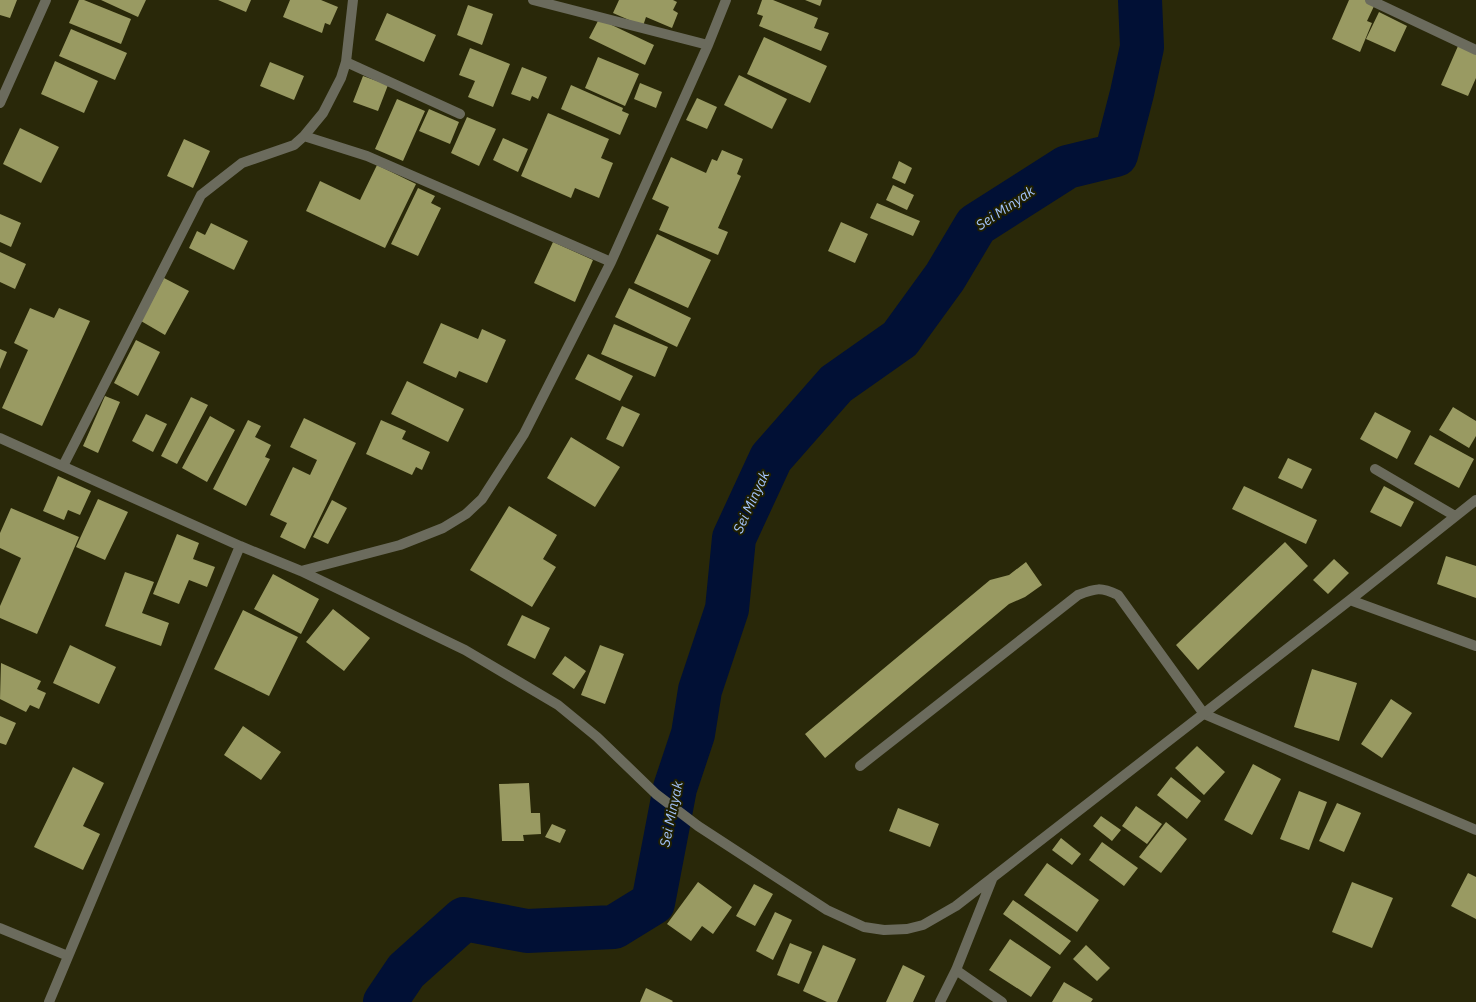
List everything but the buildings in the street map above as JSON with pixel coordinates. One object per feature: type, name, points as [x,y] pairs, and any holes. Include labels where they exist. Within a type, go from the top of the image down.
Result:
[{"type":"street","points":[[0,103],[46,0]]},
{"type":"street","points":[[63,466],[201,195],[242,162],[294,145],[304,136],[323,113],[346,62],[353,0]]},
{"type":"street","points":[[533,0],[708,45]]},
{"type":"street","points":[[301,571],[400,545],[443,528],[466,514],[482,499],[524,434],[611,262],[708,45],[726,0]]},
{"type":"street","points":[[1370,0],[1476,50]]},
{"type":"street","points":[[346,62],[460,114]]},
{"type":"street","points":[[304,136],[366,156],[611,262]]},
{"type":"street","points":[[0,438],[240,546],[301,571],[465,650],[558,705],[597,737],[656,794],[698,826],[827,910],[864,927],[884,930],[907,929],[923,925],[956,906],[1476,501]]},
{"type":"street","points":[[1375,469],[1455,516]]},
{"type":"street","points":[[49,1002],[240,546]]},
{"type":"street","points":[[860,766],[1078,595],[1089,590],[1104,588],[1118,596],[1204,714],[1476,830]]},
{"type":"street","points":[[1350,600],[1476,646]]},
{"type":"street","points":[[940,1002],[956,970],[993,877]]},
{"type":"street","points":[[0,928],[68,956]]},
{"type":"street","points":[[956,970],[1002,1002]]},
{"type":"waterway","name":"Sei Minyak","points":[[385,1002],[406,971],[464,919],[527,931],[614,927],[653,903],[675,788],[693,734],[700,690],[727,609],[734,538],[771,458],[836,384],[900,339],[945,277],[976,225],[1067,167],[1116,155],[1142,47],[1140,0]]}]
